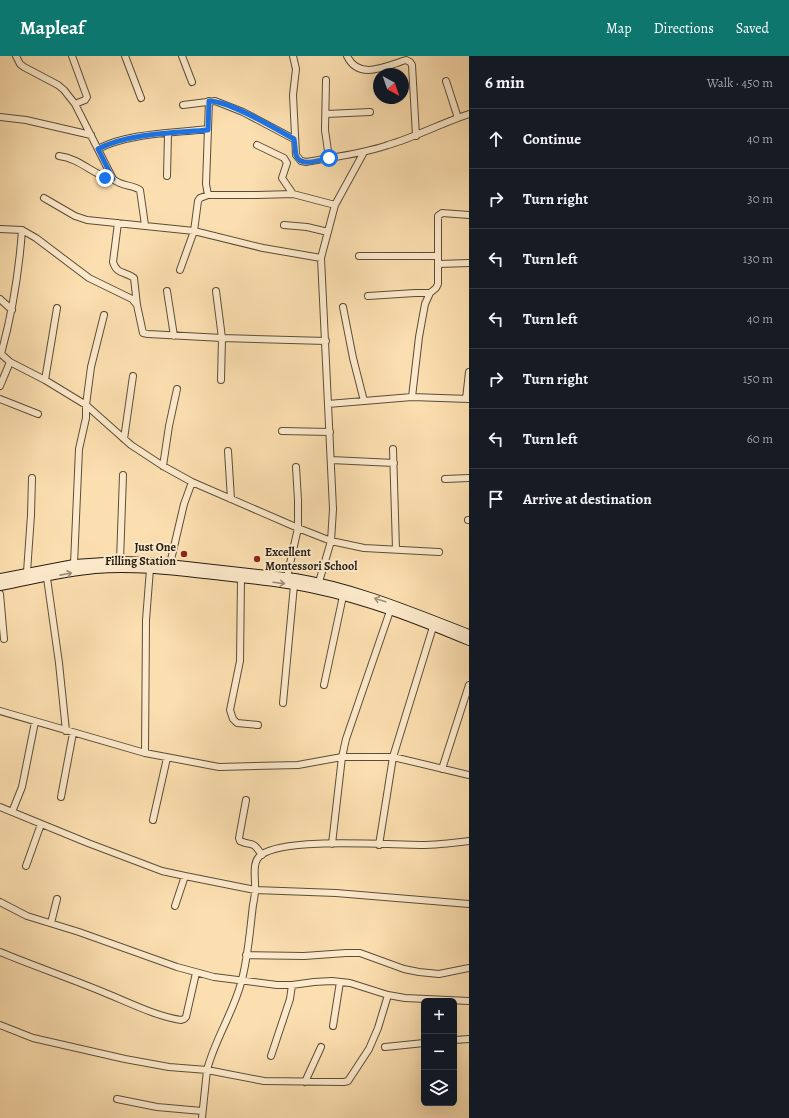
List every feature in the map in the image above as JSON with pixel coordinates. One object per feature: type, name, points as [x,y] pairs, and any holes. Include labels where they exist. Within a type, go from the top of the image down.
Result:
[{"type":"main road","points":[[0,578],[74,564],[120,561],[170,564],[287,577],[319,582],[352,590],[390,603],[469,634]]},
{"type":"main road","points":[[0,586],[96,569],[150,569],[241,578],[294,585],[342,596],[390,610],[469,641]]},
{"type":"street","points":[[16,56],[20,64],[24,67],[58,85],[75,104],[113,179],[118,184],[136,187],[140,190],[145,225]]},
{"type":"street","points":[[72,56],[87,97],[85,100],[75,104]]},
{"type":"street","points":[[125,56],[141,98]]},
{"type":"street","points":[[182,56],[192,82]]},
{"type":"street","points":[[293,56],[296,69],[292,95],[294,139],[296,155],[301,161],[306,162],[364,152],[416,136],[469,114]]},
{"type":"street","points":[[347,56],[353,66],[361,70],[370,71],[405,58],[410,62],[412,65],[416,136]]},
{"type":"street","points":[[326,80],[325,130],[329,158]]},
{"type":"street","points":[[446,81],[458,118]]},
{"type":"street","points":[[208,194],[206,184],[209,101]]},
{"type":"street","points":[[183,105],[215,101],[244,112],[294,139]]},
{"type":"street","points":[[326,114],[370,112]]},
{"type":"street","points":[[0,117],[26,120],[90,135]]},
{"type":"street","points":[[98,149],[105,145],[130,139],[208,130]]},
{"type":"street","points":[[167,176],[168,134]]},
{"type":"street","points":[[257,145],[284,158],[288,163],[282,178],[293,194]]},
{"type":"street","points":[[319,582],[331,541],[333,509],[321,258],[335,205],[364,152]]},
{"type":"street","points":[[59,156],[68,157],[81,162],[105,178],[113,179]]},
{"type":"street","points":[[180,270],[194,230],[198,201],[200,198],[208,194],[293,194],[335,205]]},
{"type":"street","points":[[44,198],[75,216],[88,220],[194,230],[263,248],[321,258]]},
{"type":"street","points":[[412,398],[419,337],[425,304],[430,293],[438,284],[438,216],[442,213],[469,215]]},
{"type":"street","points":[[118,223],[113,262],[118,271],[134,278],[137,305],[143,333],[174,336],[326,341]]},
{"type":"street","points":[[284,225],[307,227],[328,232]]},
{"type":"street","points":[[0,229],[22,230],[36,238],[89,278],[132,299],[137,305]]},
{"type":"street","points":[[22,230],[20,256],[12,310],[1,353],[10,362],[45,380],[86,405],[124,439],[163,466],[192,482],[331,541],[364,548],[439,552]]},
{"type":"street","points":[[359,256],[438,256]]},
{"type":"street","points":[[438,264],[469,263]]},
{"type":"street","points":[[216,291],[222,338],[221,380]]},
{"type":"street","points":[[167,292],[174,336]]},
{"type":"street","points":[[368,296],[430,293]]},
{"type":"street","points":[[0,299],[12,310]]},
{"type":"street","points":[[343,307],[353,358],[364,401]]},
{"type":"street","points":[[45,380],[57,308]]},
{"type":"street","points":[[74,564],[79,449],[86,418],[86,405],[91,367],[104,315]]},
{"type":"street","points":[[0,386],[10,362]]},
{"type":"street","points":[[328,404],[412,398],[467,399],[469,372]]},
{"type":"street","points":[[124,439],[133,376]]},
{"type":"street","points":[[163,466],[177,388]]},
{"type":"street","points":[[0,399],[38,414]]},
{"type":"street","points":[[282,431],[330,432]]},
{"type":"street","points":[[394,449],[396,549]]},
{"type":"street","points":[[228,451],[231,499]]},
{"type":"street","points":[[331,460],[394,463]]},
{"type":"street","points":[[287,577],[298,528],[296,467]]},
{"type":"street","points":[[120,561],[123,475]]},
{"type":"street","points":[[27,572],[32,478]]},
{"type":"street","points":[[445,478],[469,478]]},
{"type":"street","points":[[170,564],[184,504],[192,482]]},
{"type":"street","points":[[144,753],[146,620],[150,569]]},
{"type":"street","points":[[47,578],[59,663],[66,731]]},
{"type":"street","points":[[241,578],[240,661],[230,710],[232,719],[237,723],[258,725]]},
{"type":"street","points":[[282,703],[294,585]]},
{"type":"street","points":[[0,594],[4,639]]},
{"type":"street","points":[[324,685],[342,596]]},
{"type":"street","points":[[332,844],[342,757],[346,739],[390,610]]},
{"type":"street","points":[[379,845],[393,757],[433,627]]},
{"type":"street","points":[[442,769],[469,685]]},
{"type":"street","points":[[0,711],[144,753],[219,767],[298,765],[342,757],[393,757],[469,775]]},
{"type":"street","points":[[12,812],[22,787],[35,722]]},
{"type":"street","points":[[61,797],[73,733]]},
{"type":"street","points":[[153,820],[167,758]]},
{"type":"street","points":[[246,800],[240,841],[252,843],[262,855]]},
{"type":"street","points":[[0,807],[162,871],[185,876],[255,890],[336,893],[469,904]]},
{"type":"street","points":[[26,866],[41,824]]},
{"type":"street","points":[[202,1118],[207,1070],[213,1048],[232,1011],[242,981],[255,890],[255,866],[258,859],[262,855],[271,851],[298,845],[422,845],[469,841]]},
{"type":"street","points":[[175,906],[185,876]]},
{"type":"street","points":[[51,923],[57,899]]},
{"type":"street","points":[[0,902],[27,916],[196,973],[242,981],[292,985],[314,982],[350,983],[388,995],[405,998],[469,1001]]},
{"type":"street","points":[[0,952],[32,966],[81,983],[157,1013],[181,1020],[186,1016],[196,973]]},
{"type":"street","points":[[246,955],[304,956],[360,953],[404,969],[419,972],[439,974],[469,968]]},
{"type":"street","points":[[333,1026],[340,982]]},
{"type":"street","points":[[271,1056],[290,998],[292,985]]},
{"type":"street","points":[[0,1025],[32,1038],[125,1059],[169,1067],[207,1070],[264,1081],[344,1082],[348,1080],[369,1049],[378,1028],[388,995]]},
{"type":"street","points":[[457,1040],[469,1039]]},
{"type":"street","points":[[385,1047],[421,1043]]},
{"type":"street","points":[[305,1082],[321,1047]]},
{"type":"street","points":[[117,1099],[157,1107],[202,1111]]},
{"type":"place","name":"Just One Filling Station","points":[[184,554]]},
{"type":"place","name":"Excellent Montessori School","points":[[257,559]]},
{"type":"route","points":[[105,178],[113,179],[98,149],[105,145],[147,136],[208,130],[209,101],[215,101],[244,112],[294,139],[296,155],[301,161],[306,162],[329,158]]}]
